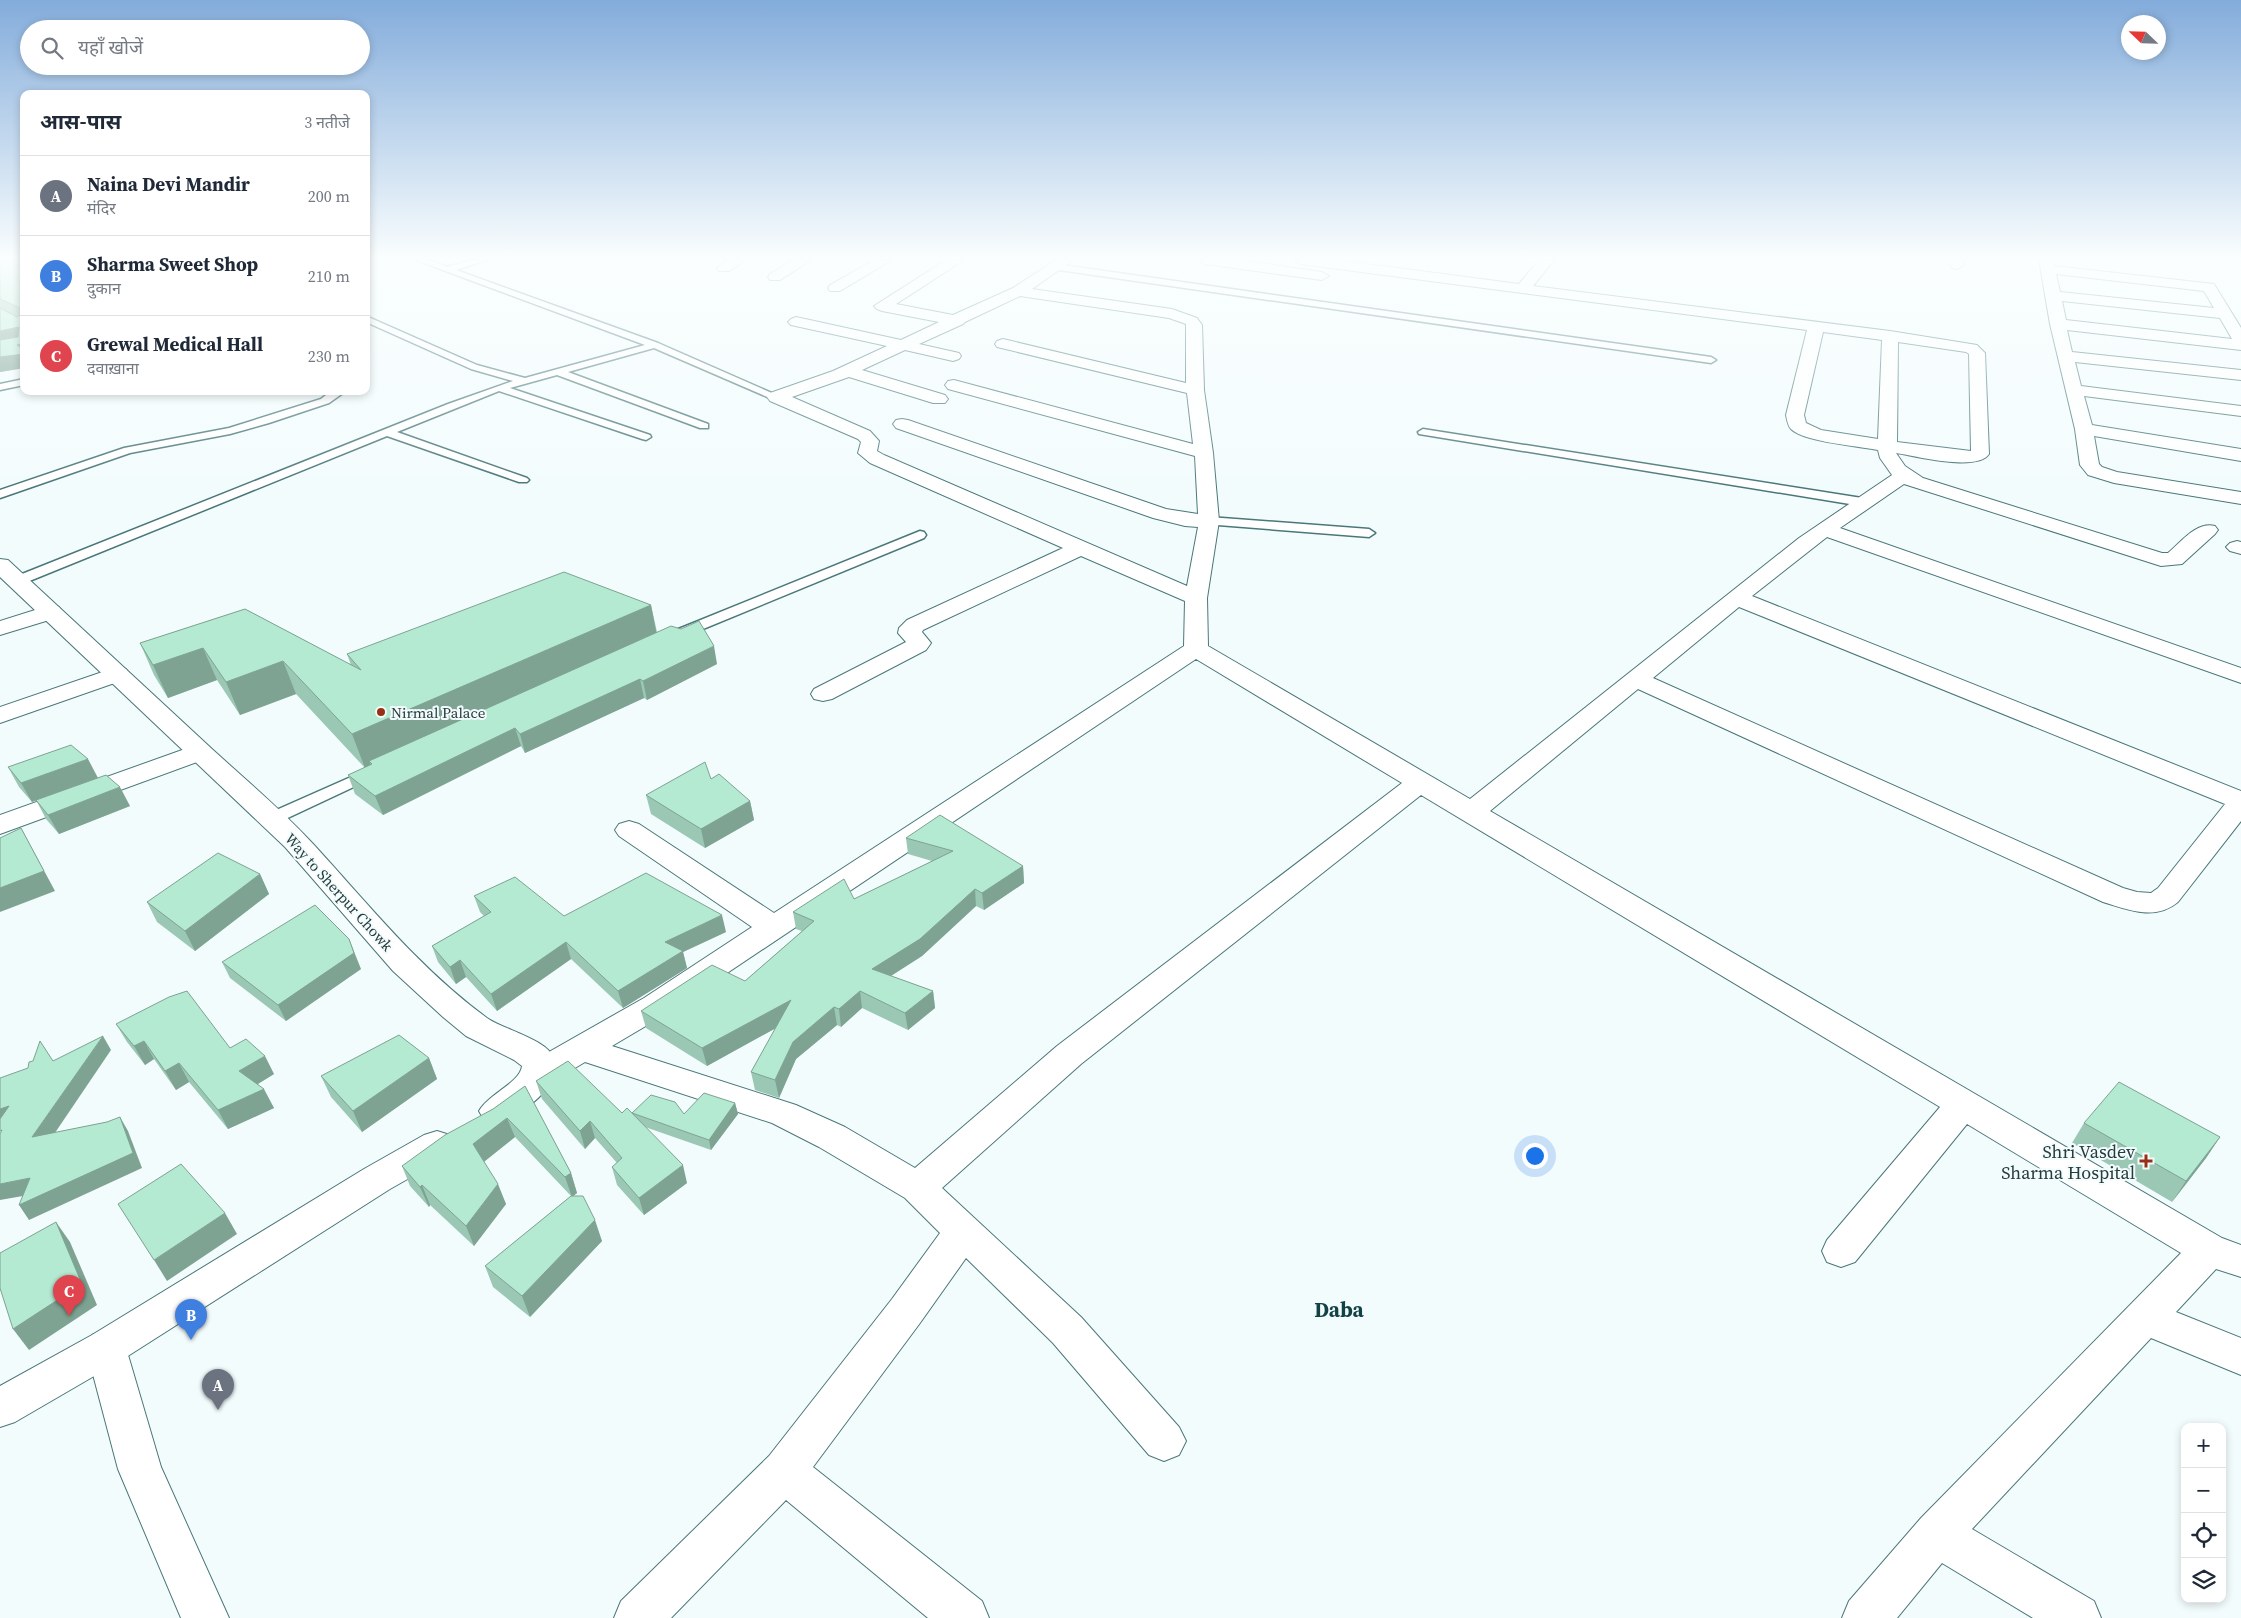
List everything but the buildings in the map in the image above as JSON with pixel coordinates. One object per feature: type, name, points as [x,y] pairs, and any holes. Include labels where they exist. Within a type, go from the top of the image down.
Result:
[{"type":"street","points":[[856,336],[953,356]]},
{"type":"street","points":[[776,397],[847,371],[926,336]]},
{"type":"street","points":[[1193,336],[1195,390],[1204,452],[1209,521],[1196,598],[1196,649]]},
{"type":"street","points":[[1814,336],[1795,415],[1798,426],[1805,431],[1962,457],[1971,458],[1980,454],[1977,353],[1971,348],[1964,346],[1886,336]]},
{"type":"street","points":[[1890,336],[1886,453],[1893,467],[1903,476],[1916,482],[2161,560],[2174,559],[2208,530]]},
{"type":"street","points":[[2061,336],[2084,430],[2090,465],[2095,471],[2114,477],[2241,498]]},
{"type":"street","points":[[2169,336],[2241,343]]},
{"type":"street","points":[[1003,344],[1195,390]]},
{"type":"street","points":[[2065,356],[2241,375]]},
{"type":"street","points":[[847,371],[939,400]]},
{"type":"street","points":[[954,385],[1204,452]]},
{"type":"street","points":[[2074,390],[2241,411]]},
{"type":"street","points":[[776,397],[864,434],[870,441],[867,453],[877,460],[1196,598]]},
{"type":"street","points":[[902,424],[1160,514],[1185,520],[1209,521]]},
{"type":"street","points":[[2084,430],[2241,455]]},
{"type":"street","points":[[1471,812],[1824,529],[1903,476]]},
{"type":"street","points":[[1824,529],[2241,676]]},
{"type":"street","points":[[823,694],[918,645],[919,643],[910,633],[911,628],[915,625],[1080,548]]},
{"type":"street","name":"Way to Sherpur Chowk","points":[[9,573],[295,841],[404,963],[454,1009],[478,1028],[526,1051],[539,1061],[538,1074]]},
{"type":"street","points":[[1636,679],[2112,895],[2136,902],[2158,903],[2168,895],[2241,802],[1737,598]]},
{"type":"street","points":[[0,628],[51,612]]},
{"type":"street","points":[[1196,649],[1963,1104],[2225,1256],[2144,1317],[1937,1534],[1866,1618]]},
{"type":"street","points":[[0,1408],[106,1348],[377,1179],[466,1129],[520,1094],[538,1074],[655,1006],[1196,649]]},
{"type":"street","points":[[0,715],[117,674]]},
{"type":"street","points":[[0,825],[199,752]]},
{"type":"street","points":[[918,1188],[1069,1056],[1421,782]]},
{"type":"street","points":[[629,830],[773,927]]},
{"type":"street","points":[[582,1049],[784,1114],[832,1137],[918,1188],[1067,1330],[1164,1441]]},
{"type":"street","points":[[1841,1251],[1963,1104]]},
{"type":"street","points":[[638,1618],[784,1471],[906,1312],[963,1231]]},
{"type":"street","points":[[2144,1317],[2241,1357]]},
{"type":"street","points":[[106,1348],[140,1468],[205,1618]]},
{"type":"street","points":[[784,1471],[965,1618]]},
{"type":"street","points":[[1937,1534],[2077,1618]]},
{"type":"lane","points":[[403,336],[474,367],[525,381]]},
{"type":"lane","points":[[629,336],[776,397]]},
{"type":"lane","points":[[1545,336],[1711,360]]},
{"type":"lane","points":[[9,573],[387,432],[499,388],[655,345]]},
{"type":"lane","points":[[558,372],[704,426]]},
{"type":"lane","points":[[0,387],[20,383]]},
{"type":"lane","points":[[499,388],[646,437]]},
{"type":"lane","points":[[0,494],[128,450],[230,431],[287,415],[336,395]]},
{"type":"lane","points":[[387,432],[522,480]]},
{"type":"lane","points":[[1423,432],[1862,502]]},
{"type":"lane","points":[[1209,521],[1369,533]]},
{"type":"lane","points":[[672,638],[920,535]]},
{"type":"lane","points":[[271,819],[380,770]]},
{"type":"place","name":"Nirmal Palace","points":[[381,712]]},
{"type":"place","name":"Shri Vasdev Sharma Hospital","points":[[2146,1161]]},
{"type":"place","name":"Grewal Medical Hall","points":[[69,1316]]},
{"type":"place","name":"Sharma Sweet Shop","points":[[191,1340]]},
{"type":"place","name":"Naina Devi Mandir","points":[[218,1410]]},
{"type":"district","name":"Daba","points":[[1339,1309]]}]
